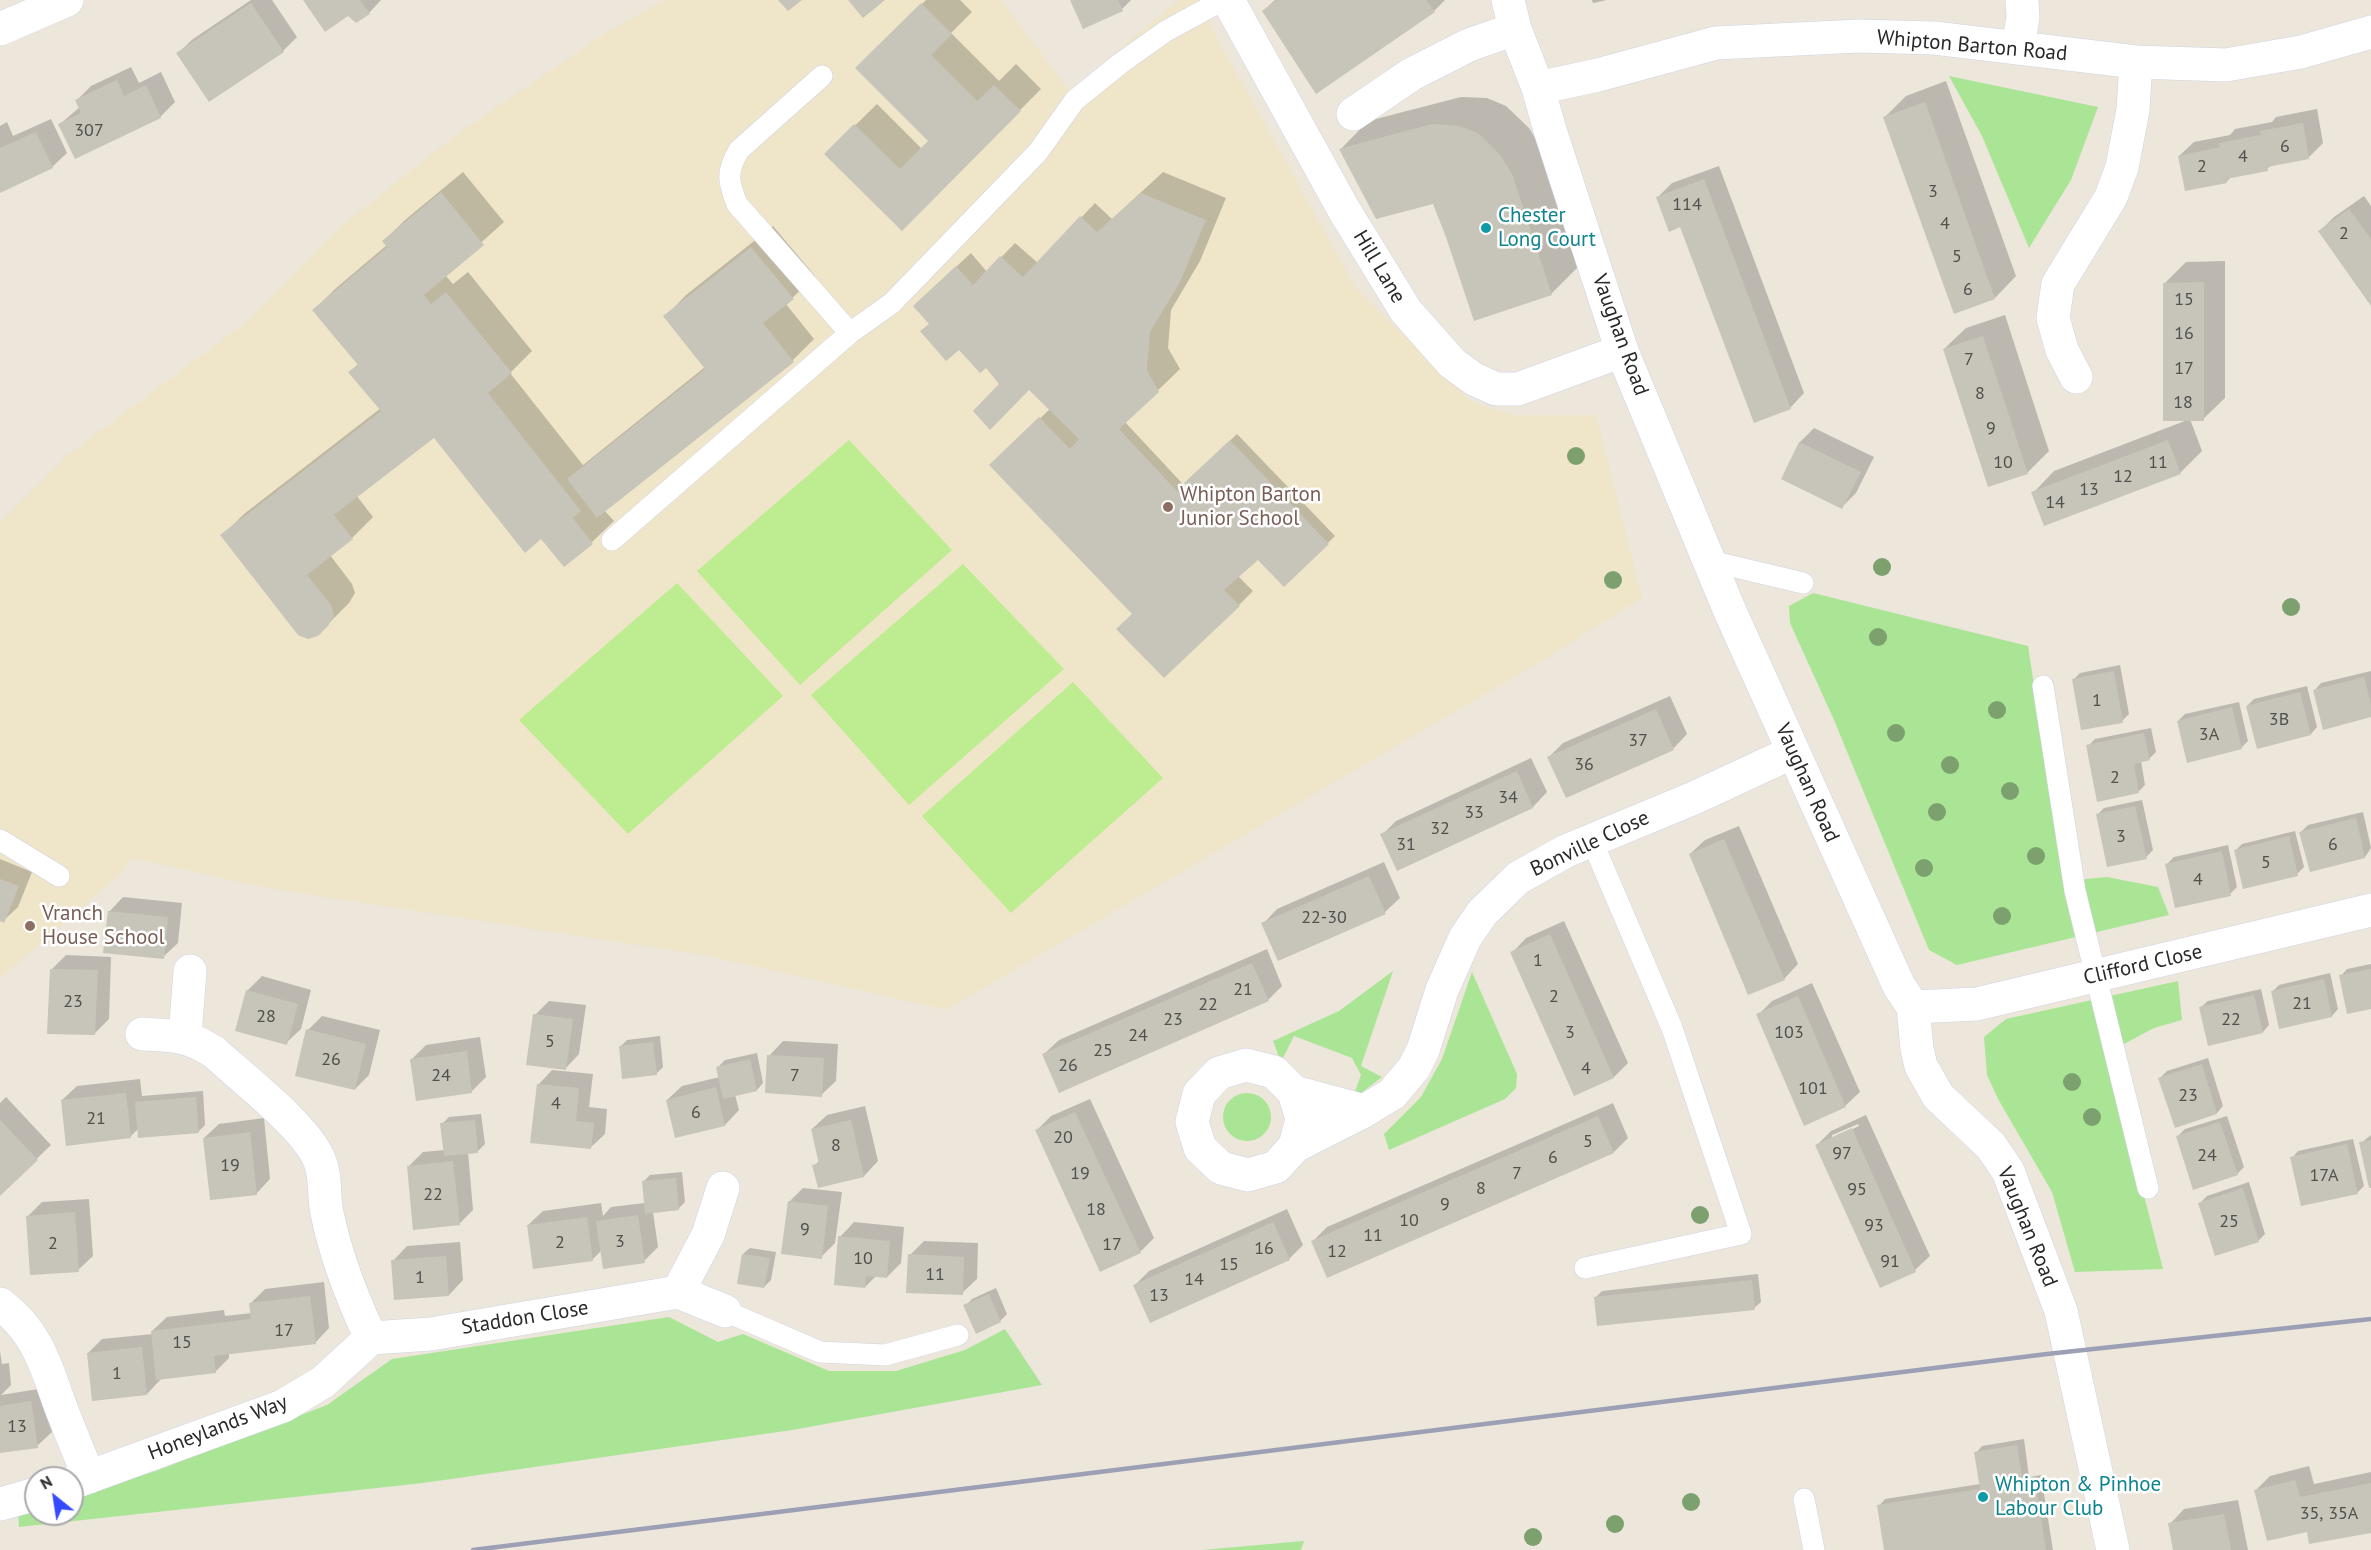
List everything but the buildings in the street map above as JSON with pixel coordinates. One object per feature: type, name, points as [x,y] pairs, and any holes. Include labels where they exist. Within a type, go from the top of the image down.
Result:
[{"type":"street","points":[[0,29],[67,0]]},
{"type":"street","name":"Hill Lane","points":[[1228,0],[1344,210],[1406,311],[1452,363],[1474,379],[1496,389],[1518,389],[1622,351]]},
{"type":"street","points":[[2018,47],[2023,18],[2022,0]]},
{"type":"street","points":[[1353,114],[1412,74],[1469,45],[1511,14]]},
{"type":"street","name":"Vaughan Road","points":[[1511,14],[1538,88],[1622,351],[1729,609],[1899,986],[1913,1007],[1917,1050],[1921,1066],[1938,1096],[1991,1146],[2008,1171],[2061,1311],[2113,1550]]},
{"type":"street","name":"Whipton Barton Road","points":[[1538,88],[1598,75],[1716,43],[1859,36],[1934,38],[2136,62],[2226,65],[2301,52],[2371,32]]},
{"type":"street","points":[[2076,377],[2062,350],[2053,318],[2058,284],[2111,197],[2122,167],[2133,110],[2136,62]]},
{"type":"street","name":"Bonville Close","points":[[1364,1111],[1294,1092],[1274,1072],[1246,1065],[1219,1073],[1199,1094],[1192,1122],[1200,1148],[1221,1168],[1248,1175],[1276,1167],[1295,1146],[1364,1111],[1392,1094],[1414,1068],[1423,1050],[1442,990],[1465,938],[1482,913],[1518,878],[1566,851],[1694,798],[1793,752]]},
{"type":"street","name":"Clifford Close","points":[[1913,1007],[1977,1004],[2371,910]]},
{"type":"street","points":[[185,1036],[190,971]]},
{"type":"street","points":[[142,1034],[185,1036],[214,1052],[300,1130],[320,1160],[324,1176],[327,1212],[336,1247],[352,1298],[371,1338]]},
{"type":"street","points":[[1294,1092],[1302,1119],[1295,1146]]},
{"type":"street","points":[[723,1188],[708,1235],[678,1292],[725,1311]]},
{"type":"street","name":"Staddon Close","points":[[371,1338],[431,1334],[678,1292]]},
{"type":"street","points":[[0,1304],[15,1315],[41,1351],[76,1466]]},
{"type":"street","name":"Honeylands Way","points":[[84,1479],[283,1406],[323,1382],[371,1338]]},
{"type":"street","points":[[0,1504],[24,1497]]},
{"type":"lane","points":[[612,540],[850,333],[892,303],[1038,152],[1075,100],[1121,63],[1166,32],[1222,0]]},
{"type":"lane","points":[[822,76],[740,150],[730,165],[729,184],[737,204],[850,333]]},
{"type":"lane","points":[[1710,561],[1803,583]]},
{"type":"lane","points":[[2043,686],[2075,891],[2148,1188]]},
{"type":"lane","points":[[0,840],[59,876]]},
{"type":"lane","points":[[1585,1268],[1741,1234],[1672,1028],[1592,841]]},
{"type":"lane","points":[[725,1311],[820,1352],[885,1355],[958,1335]]},
{"type":"lane","points":[[1804,1499],[1814,1550]]},
{"type":"shaded area","points":[[664,0],[1001,0],[1072,94],[1124,45],[1179,0],[1201,0],[1217,38],[1356,288],[1469,400],[1511,415],[1596,415],[1642,598],[1545,659],[946,1010],[709,956],[267,888],[131,858],[122,873],[0,978],[0,522],[68,455],[246,322],[341,226],[460,132],[607,32]]},
{"type":"green space","points":[[1949,76],[2098,107],[2071,180],[2029,248],[1982,136]]},
{"type":"green space","points":[[849,440],[952,550],[800,685],[697,571]]},
{"type":"green space","points":[[963,564],[1064,669],[909,805],[811,695]]},
{"type":"green space","points":[[677,583],[783,696],[628,834],[519,720]]},
{"type":"green space","points":[[1813,593],[2028,646],[2064,881],[2107,877],[2158,887],[2169,915],[1957,965],[1929,950],[1834,720],[1790,623],[1789,606]]},
{"type":"green space","points":[[1073,682],[1163,778],[1011,913],[922,816]]},
{"type":"green space","points":[[1393,971],[1361,1066],[1382,1077],[1361,1093],[1354,1094],[1361,1075],[1352,1058],[1294,1036],[1281,1062],[1273,1041],[1339,1011]]},
{"type":"green space","points":[[1472,972],[1517,1074],[1516,1088],[1505,1099],[1389,1150],[1384,1134],[1421,1097],[1442,1059]]},
{"type":"green space","points":[[2178,981],[2182,1020],[2154,1028],[2107,1053],[2163,1269],[2075,1272],[2052,1192],[1998,1099],[1987,1075],[1984,1037],[2006,1019]]},
{"type":"green space","points":[[1247,1093],[1264,1100],[1271,1117],[1264,1134],[1247,1141],[1230,1134],[1223,1117],[1230,1100]]},
{"type":"green space","points":[[669,1317],[718,1342],[743,1334],[829,1371],[896,1371],[965,1350],[1005,1329],[1042,1385],[792,1430],[423,1483],[84,1520],[84,1492],[156,1471],[327,1405],[392,1359]]},
{"type":"green space","points":[[24,1510],[24,1526],[28,1526],[19,1527],[18,1512]]},
{"type":"green space","points":[[1303,1541],[1301,1550],[1202,1550]]},
{"type":"railway","points":[[473,1550],[2047,1354],[2371,1319]]},
{"type":"place","name":"Chester Long Court","points":[[1486,228]]},
{"type":"place","name":"Whipton Barton Junior School","points":[[1168,507]]},
{"type":"place","name":"Vranch House School","points":[[30,926]]},
{"type":"place","name":"Whipton & Pinhoe Labour Club","points":[[1983,1497]]}]
